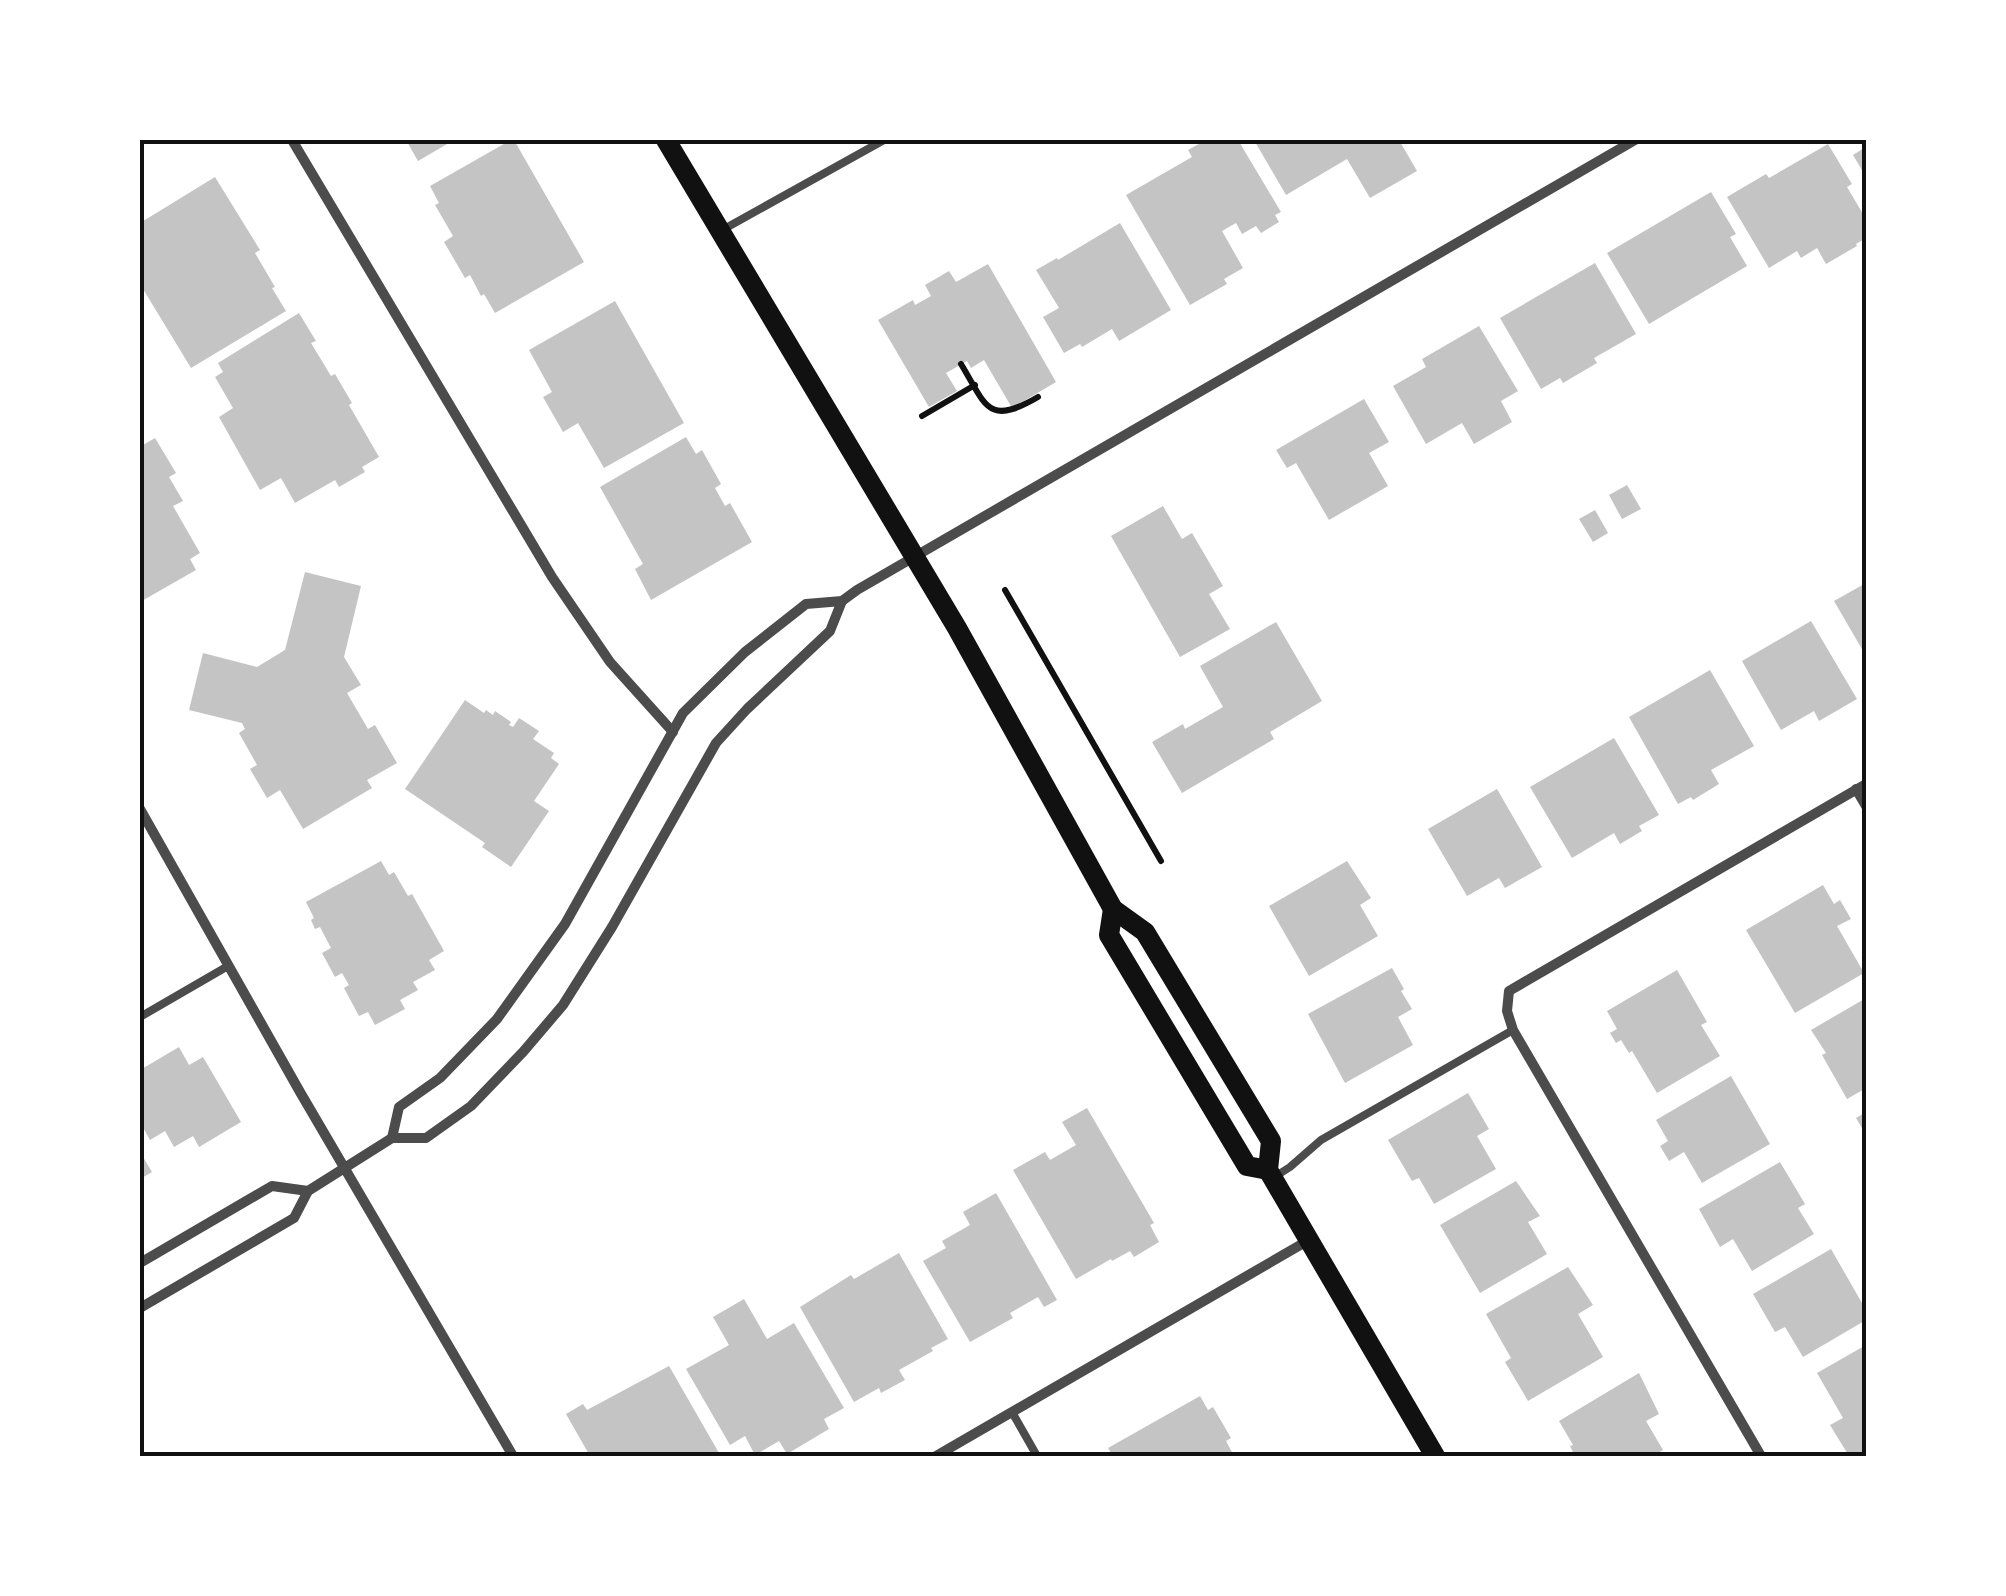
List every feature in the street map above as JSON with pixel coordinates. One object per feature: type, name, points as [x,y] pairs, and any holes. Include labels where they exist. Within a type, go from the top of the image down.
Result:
[{"type":"main road","points":[[666,140],[957,628],[1113,909],[1145,932],[1271,1141],[1270,1174],[1435,1456]]},
{"type":"main road","points":[[1113,909],[1109,935],[1247,1166],[1270,1174]]},
{"type":"street","points":[[292,140],[552,577],[610,662],[673,732]]},
{"type":"street","points":[[392,1138],[399,1108],[440,1078],[496,1019],[565,924],[683,714],[745,652],[806,604],[842,601],[1635,140]]},
{"type":"street","points":[[140,1308],[294,1218],[308,1191],[392,1138],[426,1138],[470,1106],[563,1005],[612,928],[716,744],[747,709],[830,631],[842,601]]},
{"type":"street","points":[[1761,1456],[1514,1030],[1506,1011],[1509,991],[1861,787],[1866,806]]},
{"type":"street","points":[[140,810],[513,1456]]},
{"type":"street","points":[[140,1263],[272,1186],[308,1191]]},
{"type":"street","points":[[936,1456],[1309,1240]]},
{"type":"lane","points":[[720,231],[884,140]]},
{"type":"lane","points":[[140,1017],[228,966]]},
{"type":"lane","points":[[1270,1174],[1290,1167],[1320,1140],[1514,1030]]},
{"type":"lane","points":[[1012,1412],[1038,1456]]},
{"type":"path","points":[[961,364],[984,402],[994,410],[1013,411],[1038,398]]},
{"type":"path","points":[[922,416],[974,386]]},
{"type":"path","points":[[1005,590],[1161,861]]},
{"type":"building","points":[[406,140],[454,140],[418,161]]},
{"type":"building","points":[[511,140],[584,262],[495,313],[470,275],[465,278],[444,242],[453,236],[435,205],[439,203],[430,186]]},
{"type":"building","points":[[1206,140],[1215,144],[1238,140],[1281,212],[1275,215],[1279,222],[1261,233],[1256,226],[1242,234],[1236,223],[1222,231],[1243,268],[1224,279],[1227,284],[1190,305],[1126,195],[1192,157],[1188,150]]},
{"type":"building","points":[[1254,140],[1399,140],[1417,171],[1370,198],[1347,159],[1286,195]]},
{"type":"building","points":[[1828,144],[1852,184],[1847,187],[1866,219],[1866,238],[1826,264],[1817,248],[1801,258],[1797,251],[1769,268],[1727,197]]},
{"type":"building","points":[[1866,147],[1866,177],[1853,155]]},
{"type":"building","points":[[215,177],[260,250],[255,253],[286,311],[191,368],[140,284],[140,223]]},
{"type":"building","points":[[1711,192],[1736,234],[1730,237],[1747,266],[1649,324],[1607,253]]},
{"type":"building","points":[[1120,223],[1171,310],[1119,341],[1112,329],[1064,353],[1043,317],[1059,308],[1036,270]]},
{"type":"building","points":[[1595,263],[1636,334],[1594,358],[1597,363],[1563,383],[1560,378],[1541,389],[1500,318]]},
{"type":"building","points":[[988,264],[1056,382],[1012,408],[984,360],[971,368],[967,361],[946,373],[957,391],[929,407],[878,320],[913,300],[915,305],[931,296],[925,285],[949,271],[956,282]]},
{"type":"building","points":[[615,301],[684,423],[604,468],[578,423],[563,432],[543,397],[552,392],[529,350]]},
{"type":"building","points":[[299,313],[316,341],[311,343],[331,376],[335,374],[379,457],[362,467],[365,472],[339,487],[335,480],[295,503],[281,478],[260,490],[219,417],[233,408],[215,377],[223,372],[218,363]]},
{"type":"building","points":[[1479,326],[1518,391],[1501,401],[1512,422],[1474,444],[1462,423],[1426,444],[1393,386],[1426,367],[1422,359]]},
{"type":"building","points":[[1364,399],[1389,442],[1369,453],[1388,486],[1329,520],[1296,463],[1287,468],[1276,450]]},
{"type":"building","points":[[686,437],[696,454],[702,450],[721,484],[715,488],[725,506],[730,503],[752,542],[651,600],[635,569],[643,564],[600,487]]},
{"type":"building","points":[[155,438],[176,473],[169,477],[183,501],[173,506],[200,553],[190,559],[196,570],[140,602],[140,440],[143,445]]},
{"type":"building","points":[[1627,485],[1641,509],[1622,519],[1609,495]]},
{"type":"building","points":[[1163,506],[1182,539],[1192,533],[1223,586],[1209,594],[1230,629],[1180,657],[1111,536]]},
{"type":"building","points":[[1595,510],[1608,533],[1593,542],[1579,519]]},
{"type":"building","points":[[305,572],[361,586],[344,657],[361,685],[347,693],[368,729],[375,725],[397,763],[367,780],[372,788],[303,829],[280,790],[267,798],[250,769],[257,765],[239,733],[245,729],[242,723],[189,710],[203,653],[257,667],[285,650]]},
{"type":"building","points":[[1866,583],[1866,656],[1834,601]]},
{"type":"building","points":[[1811,621],[1857,699],[1819,721],[1814,711],[1781,730],[1742,661]]},
{"type":"building","points":[[1276,622],[1322,701],[1270,732],[1274,739],[1182,793],[1152,742],[1223,707],[1200,666]]},
{"type":"building","points":[[1710,670],[1754,746],[1711,770],[1719,784],[1678,804],[1629,717]]},
{"type":"building","points":[[465,700],[484,713],[486,710],[493,715],[495,711],[513,727],[519,718],[539,731],[533,739],[554,753],[551,758],[559,764],[534,801],[549,811],[511,867],[482,847],[485,843],[405,789]]},
{"type":"building","points":[[1614,738],[1659,815],[1639,826],[1642,831],[1620,844],[1614,833],[1572,858],[1530,787]]},
{"type":"building","points":[[1497,789],[1542,867],[1505,888],[1499,878],[1467,896],[1428,829]]},
{"type":"building","points":[[381,861],[389,875],[394,872],[408,896],[412,894],[444,951],[429,960],[435,970],[413,982],[418,990],[400,1000],[405,1009],[375,1025],[368,1012],[359,1016],[344,988],[349,985],[342,973],[335,977],[322,953],[331,948],[320,927],[315,929],[306,902]]},
{"type":"building","points":[[1347,861],[1371,898],[1360,905],[1378,936],[1309,976],[1269,906]]},
{"type":"building","points":[[1823,885],[1834,904],[1840,900],[1851,919],[1837,926],[1864,973],[1795,1013],[1746,930]]},
{"type":"building","points":[[1392,968],[1412,1009],[1398,1017],[1413,1045],[1345,1083],[1308,1014]]},
{"type":"building","points":[[1677,970],[1707,1022],[1701,1025],[1720,1056],[1657,1093],[1632,1051],[1629,1053],[1621,1040],[1616,1043],[1610,1033],[1617,1029],[1607,1011]]},
{"type":"building","points":[[1866,998],[1866,1088],[1847,1099],[1811,1030]]},
{"type":"building","points":[[179,1047],[189,1065],[203,1057],[241,1122],[199,1147],[193,1136],[174,1147],[165,1131],[150,1140],[140,1122],[140,1070]]},
{"type":"building","points":[[1731,1076],[1770,1144],[1702,1183],[1684,1152],[1669,1161],[1660,1146],[1668,1141],[1656,1120]]},
{"type":"building","points":[[1468,1093],[1489,1129],[1477,1136],[1496,1169],[1434,1204],[1419,1178],[1412,1181],[1388,1140]]},
{"type":"building","points":[[1087,1108],[1154,1223],[1150,1225],[1159,1242],[1134,1257],[1130,1251],[1111,1259],[1076,1279],[1013,1170],[1045,1152],[1050,1160],[1076,1145],[1062,1122]]},
{"type":"building","points":[[1866,1112],[1866,1135],[1856,1118]]},
{"type":"building","points":[[140,1152],[152,1172],[140,1179]]},
{"type":"building","points":[[1780,1162],[1805,1204],[1798,1208],[1814,1234],[1752,1271],[1733,1239],[1720,1247],[1699,1209]]},
{"type":"building","points":[[1516,1181],[1540,1216],[1528,1222],[1547,1254],[1480,1293],[1440,1225]]},
{"type":"building","points":[[996,1193],[1057,1300],[1044,1307],[1038,1297],[1010,1313],[1013,1318],[970,1342],[923,1261],[946,1248],[942,1241],[970,1225],[963,1212]]},
{"type":"building","points":[[1831,1249],[1866,1310],[1866,1320],[1803,1357],[1785,1327],[1775,1332],[1753,1294]]},
{"type":"building","points":[[899,1253],[948,1339],[899,1370],[905,1380],[854,1402],[800,1307],[851,1275],[854,1279]]},
{"type":"building","points":[[1568,1267],[1593,1305],[1578,1314],[1603,1357],[1528,1401],[1505,1362],[1511,1358],[1486,1314]]},
{"type":"building","points":[[744,1299],[767,1339],[794,1323],[844,1408],[824,1419],[829,1429],[787,1454],[779,1441],[755,1455],[745,1436],[730,1445],[686,1369],[729,1345],[713,1317]]},
{"type":"building","points":[[1866,1345],[1866,1456],[1849,1456],[1830,1425],[1843,1418],[1817,1373]]},
{"type":"building","points":[[669,1366],[719,1453],[590,1456],[566,1414],[583,1404],[587,1410]]},
{"type":"building","points":[[1639,1373],[1659,1414],[1646,1421],[1663,1450],[1653,1456],[1575,1456],[1559,1421]]},
{"type":"building","points":[[1200,1396],[1208,1410],[1213,1407],[1231,1438],[1226,1441],[1234,1456],[1113,1456],[1108,1448]]}]
